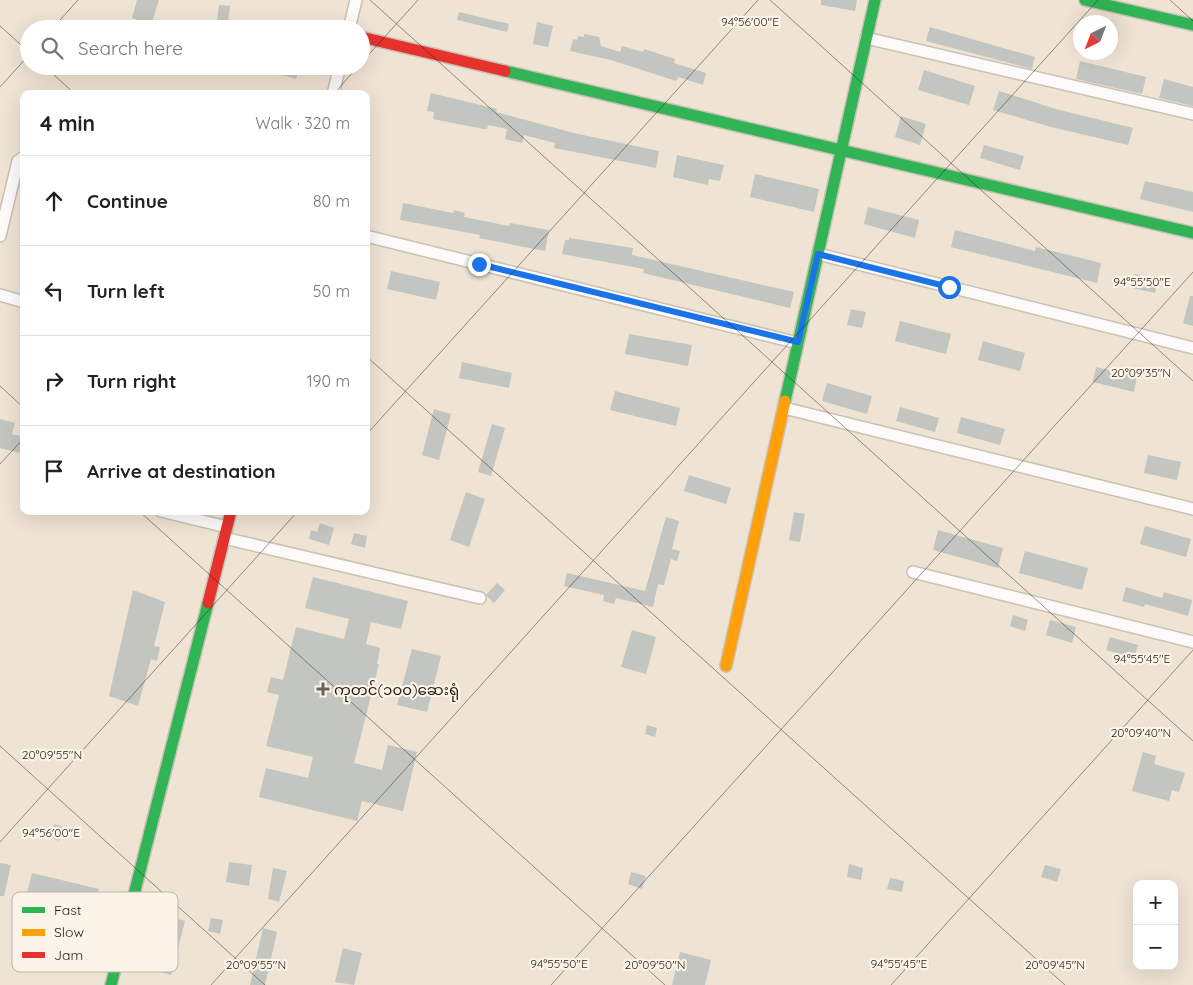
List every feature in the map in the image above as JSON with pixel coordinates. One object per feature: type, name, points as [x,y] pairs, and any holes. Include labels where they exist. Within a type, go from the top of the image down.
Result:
[{"type":"main road","points":[[726,666],[875,0]]},
{"type":"main road","points":[[1085,0],[1193,25]]},
{"type":"main road","points":[[370,39],[1193,233]]},
{"type":"main road","points":[[134,892],[230,515]]},
{"type":"main road","points":[[111,985],[114,972]]},
{"type":"street","points":[[351,20],[356,0]]},
{"type":"street","points":[[866,38],[1193,114]]},
{"type":"street","points":[[334,90],[338,75]]},
{"type":"street","points":[[0,236],[18,161],[20,160]]},
{"type":"street","points":[[370,237],[798,342]]},
{"type":"street","points":[[818,254],[1193,348]]},
{"type":"street","points":[[0,295],[20,301]]},
{"type":"street","points":[[784,408],[1193,509]]},
{"type":"street","points":[[173,515],[225,532],[480,598]]},
{"type":"street","points":[[913,572],[1193,642]]},
{"type":"building","points":[[137,0],[159,0],[153,20],[136,20],[132,18]]},
{"type":"building","points":[[821,0],[857,0],[855,11],[821,5]]},
{"type":"building","points":[[219,5],[230,6],[228,20],[217,20]]},
{"type":"building","points":[[459,12],[509,24],[507,32],[457,20]]},
{"type":"building","points":[[537,22],[553,26],[548,47],[533,44]]},
{"type":"building","points":[[930,27],[1035,57],[1032,69],[926,41]]},
{"type":"building","points":[[584,34],[599,37],[601,46],[620,52],[622,46],[643,52],[644,49],[675,59],[674,63],[706,73],[703,85],[678,77],[676,81],[611,60],[570,51],[573,39],[577,40],[578,36],[584,37]]},
{"type":"building","points":[[1080,61],[1146,77],[1142,94],[1076,79]]},
{"type":"building","points":[[924,70],[975,86],[969,105],[918,90]]},
{"type":"building","points":[[282,75],[297,75],[296,79]]},
{"type":"building","points":[[1164,79],[1193,87],[1193,106],[1159,98]]},
{"type":"building","points":[[999,91],[1056,109],[1133,128],[1128,145],[1051,127],[993,110]]},
{"type":"building","points":[[431,93],[497,109],[496,112],[578,134],[659,151],[656,168],[554,148],[555,143],[524,135],[522,143],[505,139],[507,129],[488,125],[487,129],[483,129],[433,119],[434,112],[427,111]]},
{"type":"building","points":[[901,116],[926,124],[920,145],[895,137]]},
{"type":"building","points":[[984,145],[1024,156],[1020,170],[980,158]]},
{"type":"building","points":[[677,155],[724,165],[720,181],[709,179],[708,185],[673,177]]},
{"type":"building","points":[[755,174],[819,189],[814,212],[750,197]]},
{"type":"building","points":[[1145,181],[1193,192],[1193,212],[1140,199]]},
{"type":"building","points":[[403,203],[453,213],[454,210],[465,213],[464,217],[509,226],[510,223],[549,230],[545,251],[479,238],[480,235],[400,220]]},
{"type":"building","points":[[868,207],[919,220],[915,238],[864,224]]},
{"type":"building","points":[[955,230],[1035,251],[1036,247],[1101,263],[1097,283],[951,247]]},
{"type":"building","points":[[569,238],[633,248],[632,255],[794,292],[790,308],[643,273],[644,269],[562,254],[565,240],[569,240]]},
{"type":"building","points":[[391,271],[440,282],[436,300],[387,289]]},
{"type":"building","points":[[1135,274],[1158,280],[1155,293],[1132,288]]},
{"type":"building","points":[[1190,296],[1193,296],[1193,326],[1183,323]]},
{"type":"building","points":[[851,309],[866,312],[862,328],[847,325]]},
{"type":"building","points":[[900,321],[951,334],[946,354],[895,341]]},
{"type":"building","points":[[629,334],[692,345],[688,366],[625,354]]},
{"type":"building","points":[[983,341],[1025,353],[1020,371],[978,360]]},
{"type":"building","points":[[462,362],[512,373],[509,388],[459,378]]},
{"type":"building","points":[[1096,367],[1137,377],[1134,392],[1093,382]]},
{"type":"building","points":[[827,383],[872,396],[867,414],[822,401]]},
{"type":"building","points":[[615,391],[680,408],[676,426],[610,410]]},
{"type":"building","points":[[900,407],[939,418],[935,432],[896,421]]},
{"type":"building","points":[[434,409],[451,414],[439,460],[422,455]]},
{"type":"building","points":[[961,417],[1005,429],[1000,445],[957,433]]},
{"type":"building","points":[[0,419],[15,423],[12,434],[20,436],[20,453],[0,448]]},
{"type":"building","points":[[492,424],[505,428],[491,476],[478,472]]},
{"type":"building","points":[[1148,455],[1181,462],[1177,480],[1144,473]]},
{"type":"building","points":[[689,475],[731,488],[726,504],[684,491]]},
{"type":"building","points":[[466,492],[485,499],[469,547],[450,540]]},
{"type":"building","points":[[794,512],[805,514],[800,542],[789,540]]},
{"type":"building","points":[[666,517],[679,521],[672,549],[680,551],[677,561],[671,559],[664,585],[658,584],[653,607],[616,598],[614,604],[603,601],[604,595],[564,586],[567,573],[645,591]]},
{"type":"building","points":[[320,523],[334,528],[329,545],[309,539],[311,530],[317,532]]},
{"type":"building","points":[[1145,526],[1191,539],[1186,557],[1140,544]]},
{"type":"building","points":[[938,530],[1003,548],[998,568],[933,550]]},
{"type":"building","points":[[354,533],[367,536],[365,548],[351,544]]},
{"type":"building","points":[[1025,551],[1088,568],[1082,590],[1019,573]]},
{"type":"building","points":[[313,577],[408,601],[401,629],[371,622],[366,644],[380,648],[377,664],[379,664],[354,763],[382,770],[388,745],[417,752],[403,811],[362,801],[357,821],[259,797],[266,768],[308,778],[313,757],[266,746],[279,695],[267,692],[271,677],[283,680],[296,627],[344,639],[349,619],[305,608]]},
{"type":"building","points":[[497,583],[505,590],[494,603],[486,595]]},
{"type":"building","points":[[1126,587],[1162,598],[1164,592],[1192,600],[1188,616],[1145,604],[1144,607],[1122,601]]},
{"type":"building","points":[[133,590],[165,602],[154,646],[160,647],[157,661],[151,659],[138,706],[109,696]]},
{"type":"building","points":[[1013,615],[1028,620],[1025,631],[1010,626]]},
{"type":"building","points":[[1050,620],[1076,627],[1072,643],[1046,635]]},
{"type":"building","points":[[632,630],[656,637],[646,674],[621,667]]},
{"type":"building","points":[[1110,637],[1138,645],[1134,658],[1106,650]]},
{"type":"building","points":[[412,649],[441,656],[427,712],[397,705]]},
{"type":"building","points":[[647,725],[657,728],[655,737],[645,734]]},
{"type":"building","points":[[1143,752],[1156,756],[1154,764],[1185,773],[1179,792],[1172,790],[1169,801],[1132,791]]},
{"type":"building","points":[[54,824],[64,827],[59,841],[50,837]]},
{"type":"building","points":[[229,862],[252,865],[249,886],[226,882]]},
{"type":"building","points":[[0,863],[11,865],[4,896],[0,896]]},
{"type":"building","points":[[849,864],[863,868],[861,880],[847,877]]},
{"type":"building","points":[[1045,865],[1061,869],[1057,882],[1041,877]]},
{"type":"building","points":[[273,868],[287,871],[279,902],[268,899]]},
{"type":"building","points":[[631,872],[646,876],[642,889],[628,884]]},
{"type":"building","points":[[32,873],[99,889],[98,892],[27,892]]},
{"type":"building","points":[[890,878],[904,881],[902,892],[887,889]]},
{"type":"building","points":[[211,918],[223,920],[220,934],[208,931]]},
{"type":"building","points":[[178,919],[185,921],[178,948]]},
{"type":"building","points":[[263,928],[277,932],[265,985],[250,985]]},
{"type":"building","points":[[343,948],[362,953],[354,985],[335,982]]},
{"type":"building","points":[[680,952],[711,960],[705,985],[672,985]]},
{"type":"building","points":[[160,972],[172,972],[171,975]]},
{"type":"traffic: fast","points":[[785,401],[875,0]]},
{"type":"traffic: fast","points":[[1085,0],[1193,25]]},
{"type":"traffic: fast","points":[[505,71],[1193,233]]},
{"type":"traffic: fast","points":[[135,892],[208,603]]},
{"type":"traffic: fast","points":[[111,985],[114,972]]},
{"type":"traffic: slow","points":[[726,666],[785,401]]},
{"type":"traffic: jam","points":[[370,39],[505,71]]},
{"type":"traffic: jam","points":[[208,603],[230,515]]},
{"type":"place","name":"ကုတင်(၁၀၀)ဆေးရုံ","points":[[323,689]]},
{"type":"route","points":[[479,264],[798,342],[818,254],[949,287]]}]
